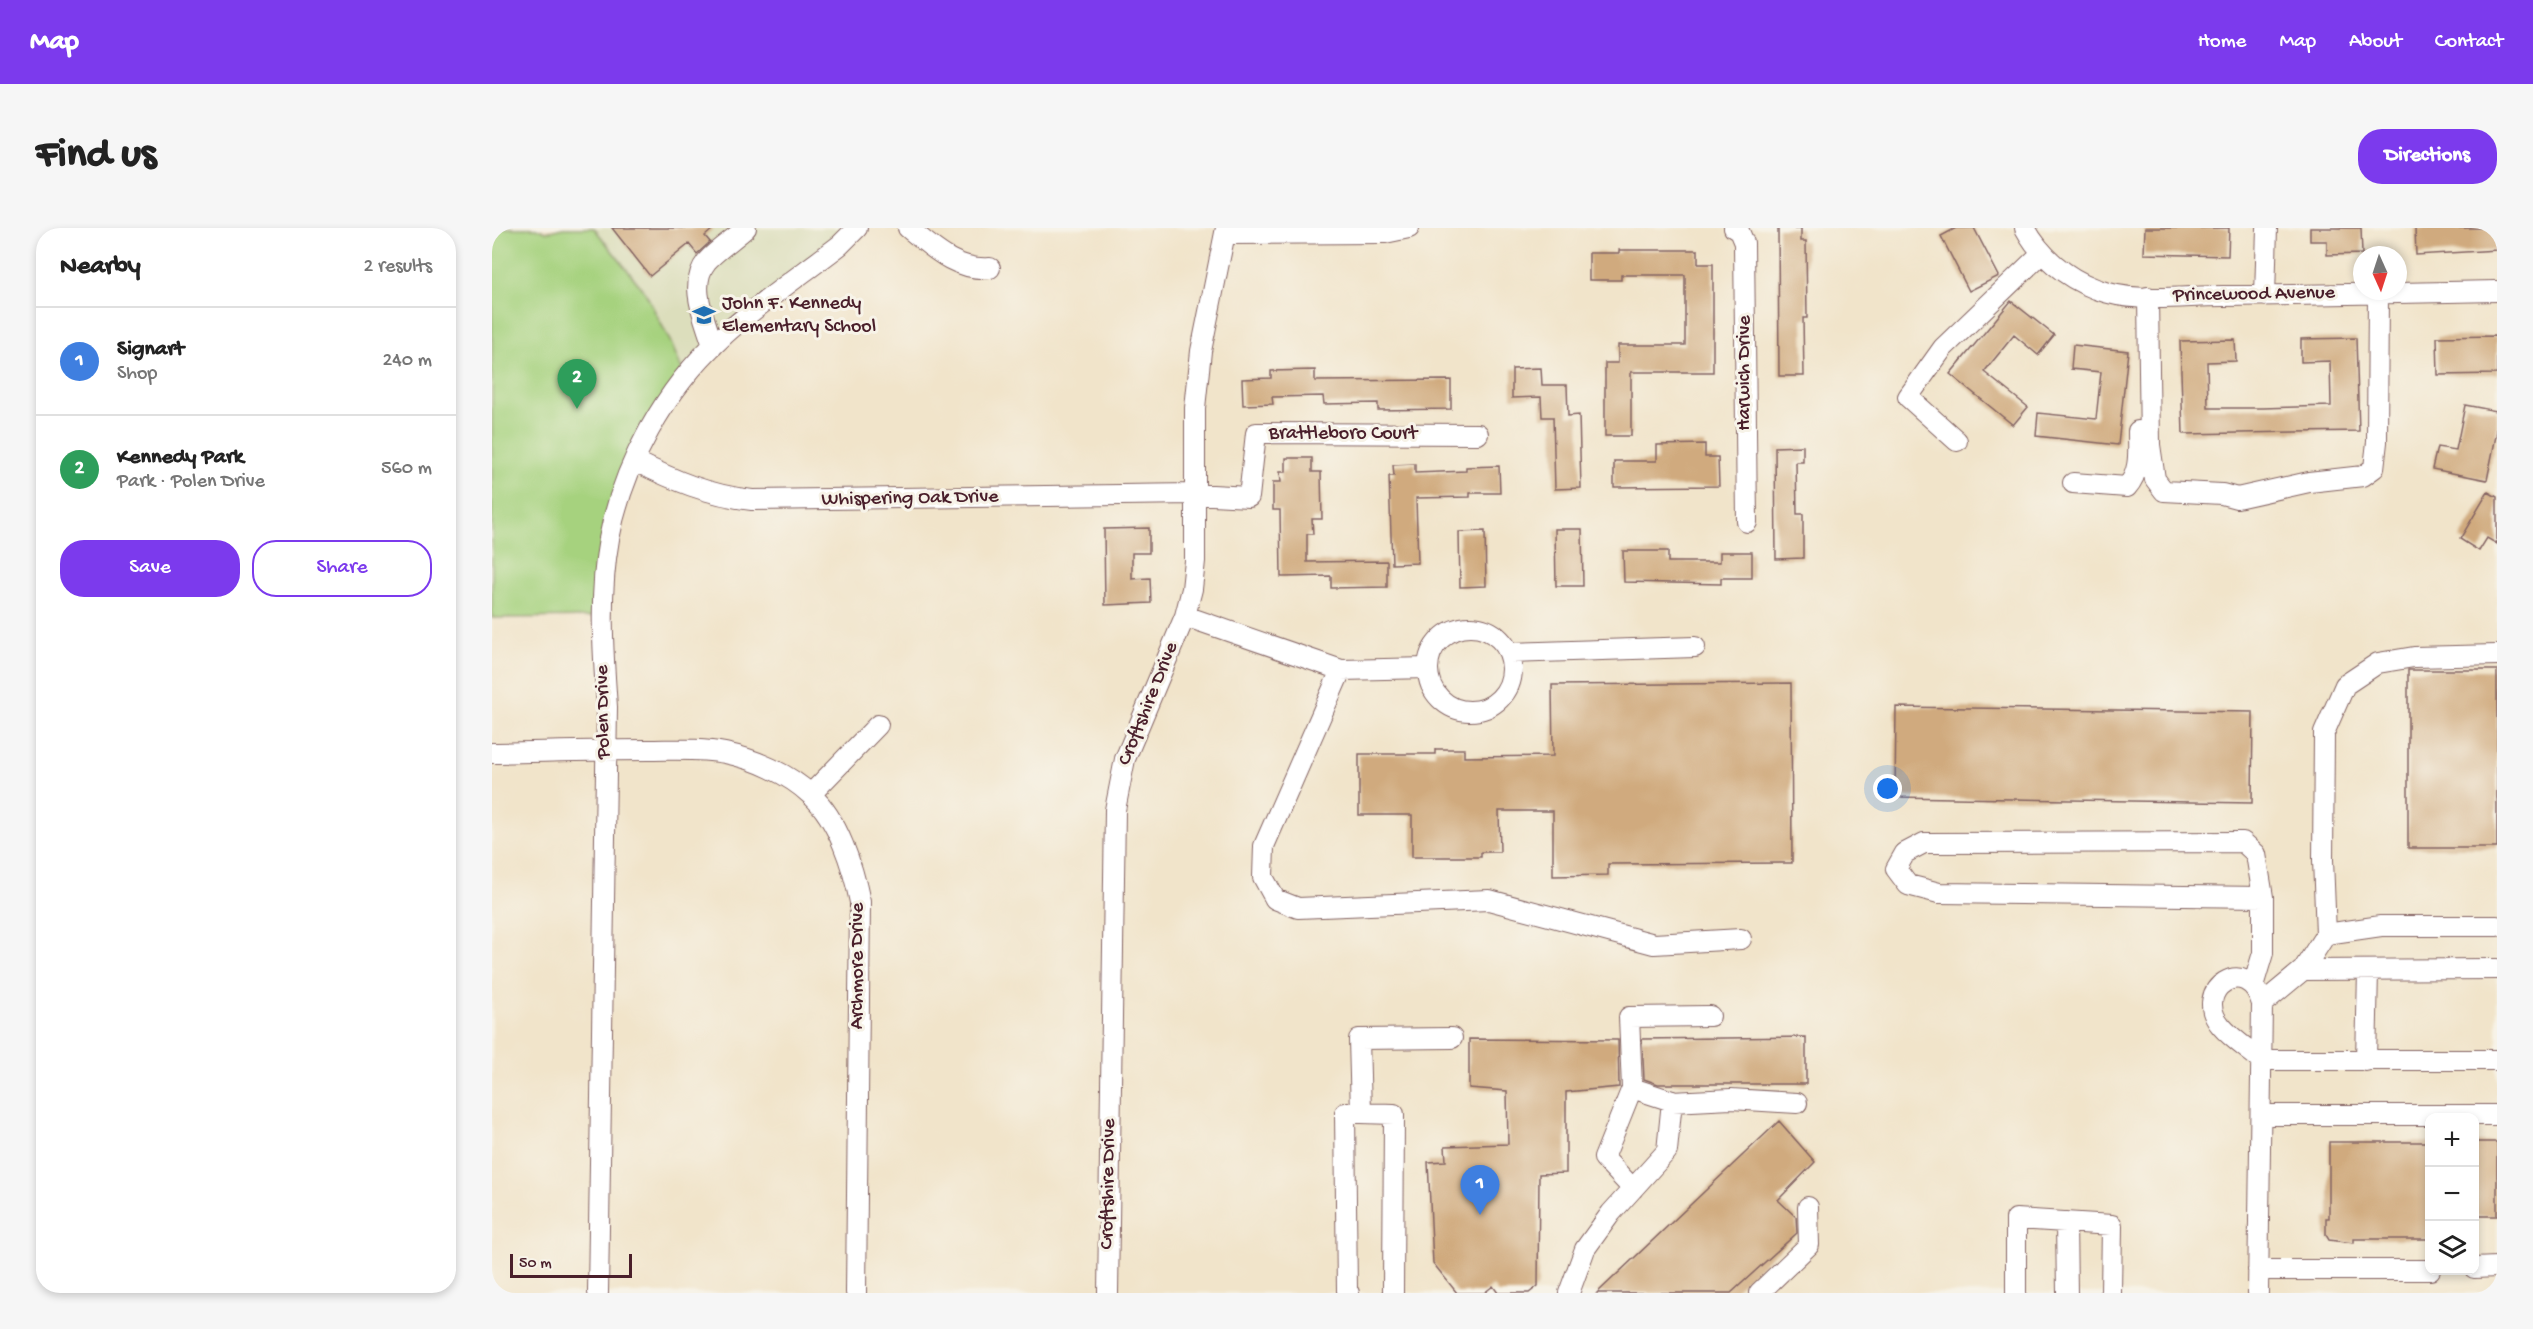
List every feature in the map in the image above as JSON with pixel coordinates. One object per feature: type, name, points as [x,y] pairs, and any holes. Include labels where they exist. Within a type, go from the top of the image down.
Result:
[{"type":"street","points":[[713,346],[699,296],[699,278],[706,262],[746,228]]},
{"type":"street","name":"Polen Drive","points":[[598,1293],[607,707],[603,651],[605,572],[609,539],[616,511],[635,461],[650,429],[676,389],[713,346],[840,245],[857,228]]},
{"type":"street","points":[[908,228],[960,266],[977,269],[990,268]]},
{"type":"street","points":[[1226,231],[1385,233],[1409,228]]},
{"type":"street","name":"Harwich Drive","points":[[1734,228],[1739,231],[1744,243],[1747,522]]},
{"type":"street","points":[[2265,296],[2267,228]]},
{"type":"street","name":"Croftshire Drive","points":[[1108,1293],[1115,810],[1125,759],[1185,616],[1192,589],[1195,561],[1195,408],[1201,351],[1226,231]]},
{"type":"street","name":"Princewood Avenue","points":[[2027,233],[2042,253],[2057,267],[2097,290],[2142,296],[2353,294]]},
{"type":"street","points":[[1957,441],[1908,398],[1943,348],[2042,253]]},
{"type":"street","name":"Princewood Avenue","points":[[2407,293],[2497,291]]},
{"type":"street","points":[[2142,296],[2150,445],[2155,479],[2164,491],[2222,494],[2237,498],[2309,482],[2363,476],[2374,468],[2377,441],[2378,300]]},
{"type":"street","points":[[2073,483],[2127,487],[2134,480],[2138,465],[2142,296]]},
{"type":"street","name":"Brattleboro Court","points":[[1194,494],[1249,497],[1256,433],[1478,434]]},
{"type":"street","name":"Whispering Oak Drive","points":[[635,461],[676,482],[701,491],[752,500],[1194,494]]},
{"type":"street","points":[[1185,616],[1341,670],[1428,668]]},
{"type":"street","points":[[1462,627],[1477,627],[1491,632],[1502,640],[1510,653],[1512,673],[1506,692],[1497,702],[1485,709],[1471,711],[1452,706],[1436,694],[1430,682],[1428,668],[1430,654],[1438,641],[1449,632],[1462,627]]},
{"type":"street","points":[[1510,653],[1695,647]]},
{"type":"street","points":[[2262,1004],[2303,970],[2326,934],[2323,860],[2324,733],[2345,685],[2378,663],[2414,657],[2497,655]]},
{"type":"street","points":[[1341,670],[1264,846],[1263,877],[1275,899],[1298,908],[1489,900],[1653,944],[1741,939]]},
{"type":"street","points":[[811,794],[878,725]]},
{"type":"street","name":"Archmore Drive","points":[[492,753],[605,750],[702,750],[725,753],[772,770],[811,794],[834,827],[847,854],[860,902],[856,1293]]},
{"type":"street","points":[[2253,986],[2263,953],[2263,897],[2256,854],[2243,842],[1924,843],[1905,853],[1896,869],[1908,885],[1939,892],[2263,897]]},
{"type":"street","points":[[2326,934],[2381,926],[2497,926]]},
{"type":"street","points":[[2303,970],[2497,969]]},
{"type":"street","points":[[2366,1061],[2368,971]]},
{"type":"street","points":[[2258,1293],[2262,1115],[2260,1060],[2262,1004],[2248,981],[2237,978],[2220,984],[2214,994],[2212,1008],[2221,1026],[2260,1060],[2497,1060]]},
{"type":"street","points":[[1633,1189],[1604,1158],[1632,1088],[1629,1017],[1710,1016]]},
{"type":"street","points":[[1348,1293],[1353,1113],[1359,1039],[1452,1038]]},
{"type":"street","points":[[1632,1088],[1672,1102],[1731,1099],[1797,1103]]},
{"type":"street","points":[[1569,1293],[1585,1249],[1611,1214],[1668,1151],[1672,1102]]},
{"type":"street","points":[[1353,1113],[1394,1114],[1393,1293]]},
{"type":"street","points":[[2262,1115],[2497,1115]]},
{"type":"street","points":[[1758,1293],[1809,1245],[1808,1207]]},
{"type":"street","points":[[2016,1293],[2016,1219],[2112,1225],[2111,1293]]},
{"type":"street","points":[[2066,1222],[2067,1293]]},
{"type":"street","points":[[2479,1268],[2497,1267]]},
{"type":"street","points":[[2258,1270],[2425,1270]]},
{"type":"shaded area","name":"John F. Kennedy Elementary School","points":[[594,228],[857,228],[685,377],[671,342],[645,292]]},
{"type":"green space","points":[[492,228],[536,228],[546,232],[563,228],[594,228],[645,292],[671,343],[685,377],[616,511],[604,617],[492,618]]},
{"type":"building","name":"John F. Kennedy Elementary School","points":[[612,228],[714,228],[705,236],[710,242],[697,254],[689,244],[650,276]]},
{"type":"building","points":[[1778,228],[1801,228],[1801,241],[1806,241],[1807,318],[1803,318],[1804,376],[1779,376]]},
{"type":"building","points":[[1956,228],[1974,228],[1999,276],[1969,291],[1941,236]]},
{"type":"building","points":[[2145,228],[2229,228],[2228,256],[2144,254]]},
{"type":"building","points":[[2310,228],[2361,228],[2362,246],[2353,246],[2353,254],[2327,255],[2327,241],[2310,241]]},
{"type":"building","points":[[2415,228],[2497,228],[2497,250],[2416,255]]},
{"type":"building","points":[[1619,250],[1698,250],[1698,264],[1713,264],[1713,372],[1631,372],[1631,436],[1605,436],[1605,363],[1618,363],[1618,345],[1685,345],[1685,275],[1621,275],[1621,280],[1589,280],[1589,253],[1619,253]]},
{"type":"building","points":[[2011,301],[2054,335],[2038,355],[2014,335],[1984,372],[2028,407],[2013,425],[1950,374]]},
{"type":"building","points":[[2497,336],[2497,374],[2438,375],[2437,337]]},
{"type":"building","points":[[2356,338],[2359,431],[2183,434],[2180,341],[2235,340],[2236,361],[2207,362],[2208,408],[2263,408],[2331,406],[2330,361],[2301,362],[2301,339]]},
{"type":"building","points":[[2073,345],[2128,351],[2118,445],[2036,436],[2038,413],[2096,419],[2101,372],[2071,369]]},
{"type":"building","points":[[1541,368],[1542,385],[1567,385],[1568,416],[1579,415],[1581,488],[1555,489],[1553,417],[1542,417],[1541,397],[1512,398],[1512,369]]},
{"type":"building","points":[[1315,370],[1315,381],[1451,380],[1451,409],[1378,410],[1378,403],[1324,404],[1323,396],[1272,397],[1273,404],[1243,405],[1242,379],[1271,378],[1271,371]]},
{"type":"building","points":[[2465,405],[2497,411],[2497,431],[2487,480],[2432,469],[2437,447],[2456,450]]},
{"type":"building","points":[[1705,444],[1705,457],[1718,457],[1719,486],[1614,487],[1614,461],[1657,461],[1657,445]]},
{"type":"building","points":[[1803,446],[1803,462],[1796,462],[1797,514],[1803,514],[1803,558],[1776,559],[1775,447]]},
{"type":"building","points":[[1286,458],[1312,458],[1312,472],[1321,472],[1322,519],[1312,519],[1313,534],[1307,534],[1307,562],[1387,561],[1387,587],[1331,588],[1331,576],[1281,577],[1280,510],[1273,510],[1273,482],[1281,482],[1280,472],[1286,472]]},
{"type":"building","points":[[1415,464],[1415,473],[1466,471],[1466,467],[1499,466],[1500,493],[1470,493],[1470,497],[1416,498],[1418,563],[1392,564],[1389,476],[1394,476],[1393,465]]},
{"type":"building","points":[[2488,492],[2497,497],[2497,544],[2487,538],[2479,551],[2460,539]]},
{"type":"building","points":[[1149,528],[1149,553],[1132,553],[1132,579],[1150,578],[1151,603],[1105,605],[1104,529]]},
{"type":"building","points":[[1555,529],[1582,529],[1583,586],[1556,586]]},
{"type":"building","points":[[1485,531],[1486,586],[1460,587],[1459,532]]},
{"type":"building","points":[[1623,551],[1668,551],[1668,562],[1720,562],[1720,552],[1752,552],[1752,578],[1721,578],[1721,584],[1624,582]]},
{"type":"building","points":[[2408,670],[2497,670],[2497,848],[2408,848]]},
{"type":"building","points":[[1791,683],[1792,863],[1608,864],[1608,875],[1553,876],[1553,811],[1499,811],[1500,852],[1481,852],[1481,857],[1412,857],[1412,815],[1359,815],[1359,754],[1435,754],[1435,749],[1464,749],[1464,757],[1553,756],[1552,685]]},
{"type":"building","points":[[1896,707],[2253,712],[2252,803],[1895,797]]},
{"type":"building","points":[[1806,1037],[1806,1084],[1658,1084],[1644,1079],[1642,1039]]},
{"type":"building","points":[[1469,1039],[1618,1040],[1619,1087],[1566,1092],[1566,1173],[1539,1174],[1538,1286],[1529,1293],[1498,1293],[1493,1286],[1484,1293],[1457,1293],[1433,1263],[1428,1162],[1446,1161],[1445,1146],[1508,1144],[1507,1091],[1469,1088]]},
{"type":"building","points":[[1779,1121],[1815,1162],[1778,1200],[1796,1217],[1797,1233],[1731,1293],[1597,1293]]},
{"type":"building","points":[[2329,1142],[2425,1142],[2425,1239],[2354,1239],[2354,1243],[2329,1240],[2326,1235],[2326,1218],[2329,1218]]},
{"type":"building","points":[[2479,1142],[2497,1142],[2497,1216],[2479,1216]]},
{"type":"place","name":"John F. Kennedy Elementary School","points":[[704,315]]},
{"type":"place","name":"Kennedy Park","points":[[577,409]]},
{"type":"place","name":"Signart","points":[[1480,1215]]}]
